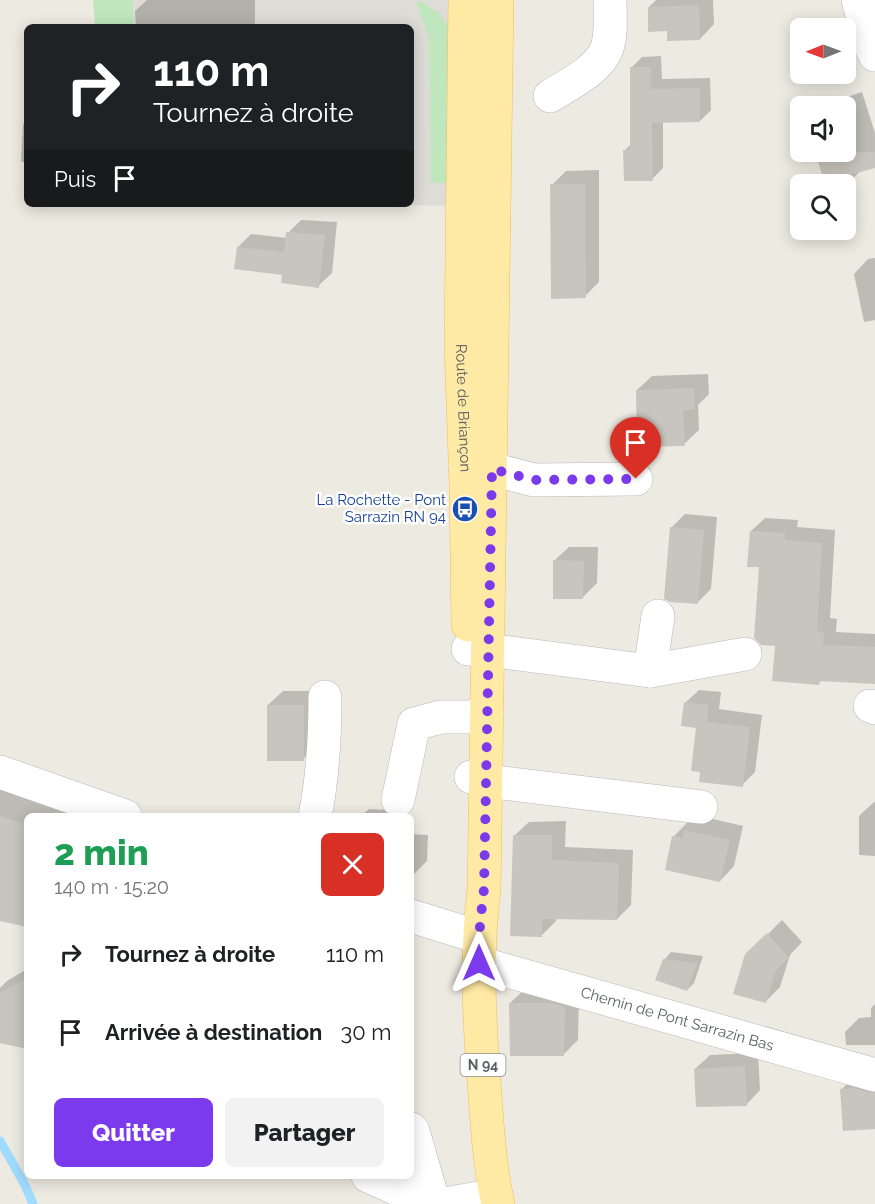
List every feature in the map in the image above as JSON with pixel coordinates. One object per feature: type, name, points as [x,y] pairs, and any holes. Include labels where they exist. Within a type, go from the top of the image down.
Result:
[{"type":"main road","name":"Route de Briançon","points":[[465,0],[461,346],[478,468]]},
{"type":"main road","name":"Route de Briançon","points":[[497,0],[495,274],[478,468],[479,779],[476,890],[480,941],[481,1045],[487,1124],[497,1199]]},
{"type":"street","points":[[480,0],[477,223],[495,274]]},
{"type":"street","points":[[550,96],[593,68],[607,49],[610,0]]},
{"type":"street","points":[[858,0],[875,56]]},
{"type":"street","points":[[478,468],[534,480],[636,479]]},
{"type":"street","points":[[650,671],[658,616]]},
{"type":"street","points":[[478,649],[650,671],[745,654]]},
{"type":"street","points":[[316,813],[325,733],[325,697]]},
{"type":"street","points":[[398,800],[414,724],[441,717],[478,715]]},
{"type":"street","points":[[0,772],[116,813]]},
{"type":"street","points":[[479,779],[701,807]]},
{"type":"street","name":"Chemin de Pont Sarrazin Bas","points":[[414,917],[875,1075]]},
{"type":"street","points":[[414,1135],[432,1204]]},
{"type":"street","points":[[375,1179],[432,1204]]},
{"type":"street","points":[[444,1204],[497,1199]]},
{"type":"shaded area","points":[[118,0],[449,0],[447,206],[414,205],[414,24],[119,24]]},
{"type":"green space","points":[[93,0],[132,0],[134,24],[95,24]]},
{"type":"green space","points":[[416,2],[422,2],[439,13],[449,28],[447,183],[431,183],[429,38]]},
{"type":"building","points":[[699,5],[700,40],[667,41],[667,31],[648,32],[648,7]]},
{"type":"building","points":[[630,67],[651,67],[651,89],[700,88],[700,122],[652,123],[653,181],[624,181],[623,150],[630,150]]},
{"type":"building","points":[[856,152],[875,152],[875,168],[853,174],[822,174],[818,162],[856,162]]},
{"type":"building","points":[[550,184],[585,184],[586,298],[551,299]]},
{"type":"building","points":[[286,232],[325,235],[319,288],[281,283],[282,275],[234,269],[237,247],[284,252]]},
{"type":"building","points":[[694,388],[695,409],[683,411],[685,446],[637,447],[636,390]]},
{"type":"building","points":[[670,527],[704,530],[698,604],[670,602],[664,599]]},
{"type":"building","points":[[750,531],[785,533],[785,540],[822,543],[817,631],[824,632],[823,645],[875,647],[875,684],[820,681],[819,685],[772,681],[775,646],[761,645],[754,638],[759,567],[747,567]]},
{"type":"building","points":[[553,560],[584,561],[583,599],[553,599]]},
{"type":"building","points":[[684,702],[708,705],[707,722],[750,727],[743,787],[699,782],[700,772],[691,771],[696,728],[681,726]]},
{"type":"building","points":[[267,705],[304,705],[304,761],[267,761]]},
{"type":"building","points":[[0,816],[24,824],[24,926],[0,921]]},
{"type":"building","points":[[684,830],[730,840],[720,882],[665,870],[672,836],[683,838]]},
{"type":"building","points":[[513,835],[552,835],[552,860],[619,863],[617,920],[542,919],[542,937],[510,936]]},
{"type":"building","points":[[767,933],[789,958],[776,970],[766,1003],[733,994],[745,954]]},
{"type":"building","points":[[663,959],[697,963],[687,991],[655,980]]},
{"type":"building","points":[[24,980],[24,1048],[0,1043],[0,993]]},
{"type":"building","points":[[509,1003],[552,1003],[565,1007],[564,1056],[510,1056]]},
{"type":"building","points":[[745,1066],[747,1106],[696,1107],[694,1069]]},
{"type":"building","points":[[853,1088],[875,1093],[875,1129],[843,1131],[840,1089]]},
{"type":"waterway","points":[[0,1141],[33,1204]]},
{"type":"place","name":"La Rochette - Pont Sarrazin RN 94","points":[[465,509]]},
{"type":"route","points":[[479,963],[484,889],[492,469],[534,480],[636,479]]}]
